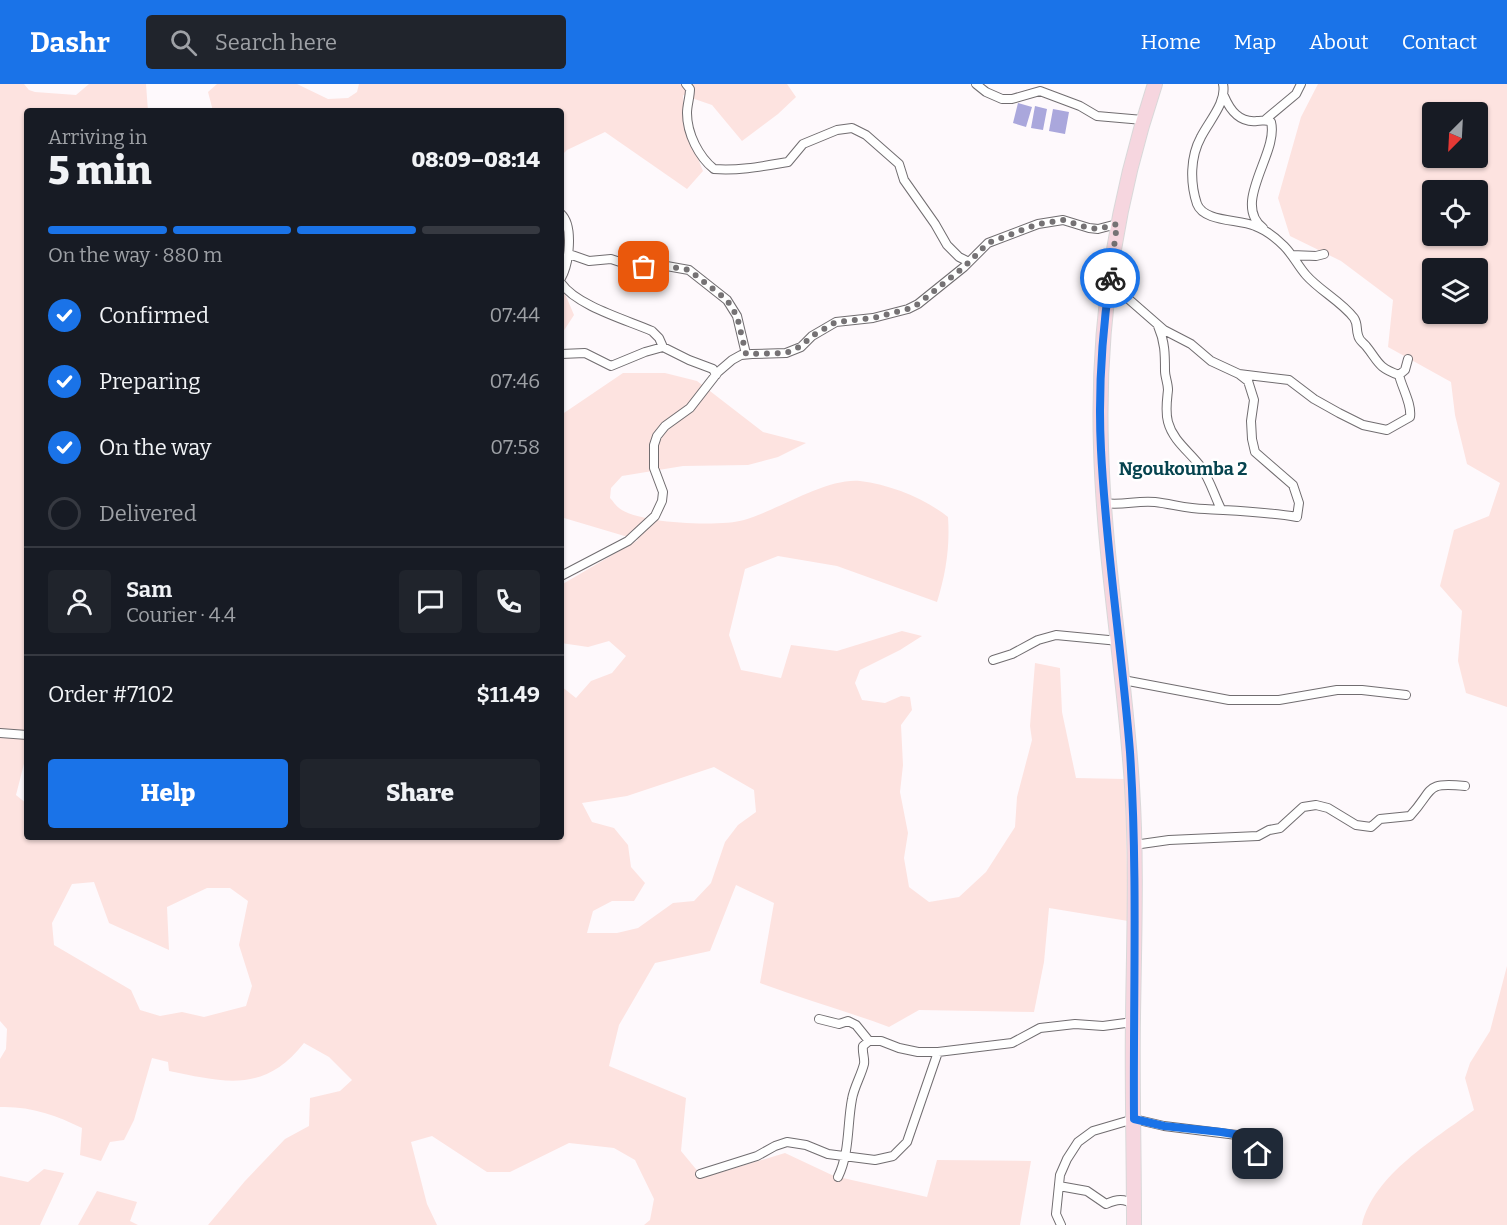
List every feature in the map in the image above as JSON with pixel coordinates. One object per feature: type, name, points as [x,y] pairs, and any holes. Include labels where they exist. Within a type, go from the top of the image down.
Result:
[{"type":"main road","points":[[1134,1225],[1132,789],[1104,503],[1101,370],[1117,224],[1134,149],[1155,84]]},
{"type":"street","points":[[686,84],[690,88],[687,115],[689,125],[700,156],[714,169],[741,170],[750,166],[788,162],[803,144],[837,130],[852,128],[866,135],[899,164],[904,180],[947,245],[959,257],[969,262]]},
{"type":"street","points":[[976,84],[986,92],[1002,99],[1012,99],[1040,91],[1080,106],[1097,116],[1143,120]]},
{"type":"street","points":[[1223,84],[1224,96],[1229,107],[1238,117],[1246,121],[1271,122],[1273,135],[1254,191],[1253,209],[1257,223],[1283,244],[1307,276],[1353,318],[1360,340],[1379,365],[1399,375],[1411,409],[1410,417],[1387,430],[1363,424],[1314,399],[1289,380],[1239,374]]},
{"type":"street","points":[[1266,120],[1296,94],[1301,84]]},
{"type":"street","points":[[1224,96],[1194,153],[1192,173],[1198,206],[1204,213],[1213,217],[1245,222],[1268,232]]},
{"type":"street","points":[[564,217],[569,254],[564,273]]},
{"type":"street","points":[[564,574],[628,541],[655,516],[662,501],[663,492],[653,459],[657,436],[665,426],[690,408],[716,375],[732,360],[746,354],[786,353],[801,346],[812,336],[836,322],[873,318],[908,309],[918,304],[969,262],[988,243],[1038,224],[1063,220],[1098,229],[1117,224]]},
{"type":"street","points":[[569,254],[589,261],[611,259],[632,266],[661,265],[689,270],[727,300],[737,316],[746,354]]},
{"type":"street","points":[[1292,255],[1324,254]]},
{"type":"street","points":[[1104,503],[1119,505],[1155,502],[1190,508],[1297,517],[1299,512],[1299,503],[1293,485],[1255,452],[1251,421],[1254,400],[1248,381],[1239,374],[1211,361],[1191,344],[1158,326],[1109,282]]},
{"type":"street","points":[[564,288],[592,305],[652,331],[659,338],[663,347],[713,369],[716,375]]},
{"type":"street","points":[[1158,326],[1165,341],[1167,355],[1165,374],[1168,387],[1166,404],[1168,422],[1176,438],[1201,467],[1221,509]]},
{"type":"street","points":[[564,354],[585,354],[611,366],[663,347]]},
{"type":"street","points":[[1399,375],[1405,370],[1408,359]]},
{"type":"street","points":[[993,660],[1012,654],[1038,640],[1056,635],[1119,641]]},
{"type":"street","points":[[1123,680],[1229,700],[1279,700],[1337,690],[1362,690],[1406,695]]},
{"type":"street","points":[[0,733],[24,735]]},
{"type":"street","points":[[1134,845],[1169,840],[1258,837],[1269,830],[1280,828],[1303,807],[1316,806],[1328,808],[1356,825],[1371,827],[1380,819],[1410,816],[1430,789],[1441,784],[1465,786]]},
{"type":"street","points":[[819,1018],[839,1024],[848,1021],[856,1025],[869,1041]]},
{"type":"street","points":[[838,1177],[849,1136],[851,1102],[865,1060],[863,1046],[869,1041],[881,1041],[918,1052],[938,1052],[1012,1043],[1041,1028],[1075,1024],[1103,1026],[1133,1022]]},
{"type":"street","points":[[700,1174],[757,1156],[788,1142],[806,1145],[828,1154],[875,1160],[893,1156],[907,1142],[938,1052]]},
{"type":"street","points":[[1061,1225],[1056,1214],[1060,1175],[1078,1142],[1093,1131],[1134,1119],[1164,1126],[1245,1136],[1258,1154]]},
{"type":"street","points":[[1059,1186],[1087,1191],[1106,1204],[1115,1200],[1126,1200],[1134,1205]]},
{"type":"shaded area","points":[[0,84],[24,84],[29,90],[35,92],[76,95],[89,84],[146,84],[148,108],[24,108],[24,764],[16,795],[24,802],[24,840],[564,840],[564,688],[576,698],[591,681],[612,673],[626,656],[609,641],[588,647],[564,643],[564,583],[638,540],[564,518],[564,413],[623,373],[665,373],[697,381],[763,432],[806,443],[778,457],[748,465],[683,466],[622,476],[611,488],[610,498],[618,507],[629,513],[644,518],[680,523],[733,522],[758,515],[832,484],[860,481],[907,493],[948,517],[947,560],[937,602],[837,566],[778,556],[745,569],[729,635],[741,670],[781,678],[791,645],[837,651],[902,631],[922,636],[860,670],[855,683],[862,700],[885,703],[901,696],[910,697],[912,710],[901,725],[903,765],[900,792],[908,833],[904,858],[909,887],[929,902],[959,897],[986,872],[1015,827],[1017,797],[1032,740],[1030,726],[1035,663],[1060,668],[1062,712],[1076,778],[1125,779],[1128,921],[1049,908],[1044,962],[1034,1012],[919,1010],[889,1027],[760,983],[774,903],[736,885],[710,951],[655,963],[619,1025],[609,1066],[686,1098],[681,1151],[700,1174],[712,1175],[785,1153],[834,1176],[927,1197],[937,1160],[1031,1161],[1020,1225],[644,1225],[650,1220],[654,1199],[635,1160],[614,1148],[569,1143],[510,1172],[487,1172],[432,1136],[411,1142],[427,1204],[437,1225],[208,1225],[285,1139],[309,1126],[310,1098],[340,1091],[352,1080],[329,1057],[304,1043],[289,1059],[274,1070],[258,1077],[242,1080],[208,1078],[169,1071],[168,1062],[152,1058],[134,1120],[124,1140],[110,1142],[101,1161],[80,1155],[82,1128],[42,1112],[0,1107],[0,1059],[6,1049],[7,1029],[0,1021]],"holes":[[[714,767],[754,790],[756,812],[738,825],[725,842],[711,883],[694,901],[673,903],[638,928],[617,933],[587,933],[593,911],[612,901],[634,901],[645,883],[631,867],[628,845],[614,828],[592,822],[582,803],[627,796]],[[94,882],[109,923],[169,950],[167,907],[207,888],[230,888],[248,901],[239,945],[252,986],[246,1006],[204,1017],[182,1012],[160,1016],[140,1010],[131,990],[54,945],[52,923],[72,884]]]},
{"type":"shaded area","points":[[217,84],[297,84],[328,99],[348,98],[357,92],[359,84],[787,84],[796,97],[778,114],[742,141],[712,105],[683,95],[684,125],[703,171],[687,189],[605,132],[564,153],[564,108],[212,108],[208,92]]},
{"type":"shaded area","points":[[1318,84],[1507,84],[1507,707],[1466,693],[1458,661],[1462,611],[1440,586],[1454,530],[1489,516],[1500,483],[1467,464],[1455,415],[1451,382],[1388,347],[1393,300],[1341,261],[1290,236],[1278,198],[1301,117]]},
{"type":"shaded area","points":[[564,294],[566,296],[574,315],[564,330]]},
{"type":"shaded area","points":[[1507,966],[1507,1225],[1362,1225],[1368,1207],[1392,1174],[1424,1146],[1474,1110],[1465,1078],[1470,1063],[1490,1031]]},
{"type":"shaded area","points":[[44,1169],[64,1173],[40,1225],[0,1225],[0,1176],[28,1182]]},
{"type":"shaded area","points":[[97,1191],[137,1202],[130,1221],[138,1225],[78,1225]]},
{"type":"water","points":[[1018,103],[1032,107],[1026,127],[1013,123]]},
{"type":"water","points":[[1035,106],[1047,109],[1043,130],[1031,128]]},
{"type":"water","points":[[1053,109],[1069,112],[1065,134],[1049,131]]},
{"type":"way so far","points":[[644,267],[661,265],[689,270],[727,300],[737,316],[746,354],[786,353],[801,346],[825,327],[836,322],[873,318],[908,309],[918,304],[964,267],[988,243],[1050,221],[1063,220],[1098,229],[1117,224],[1110,278]]},
{"type":"district","name":"Ngoukoumba 2","points":[[1183,469]]},
{"type":"route","points":[[1110,278],[1101,360],[1101,448],[1104,503],[1132,789],[1134,1119],[1164,1126],[1245,1136],[1258,1154]]}]
